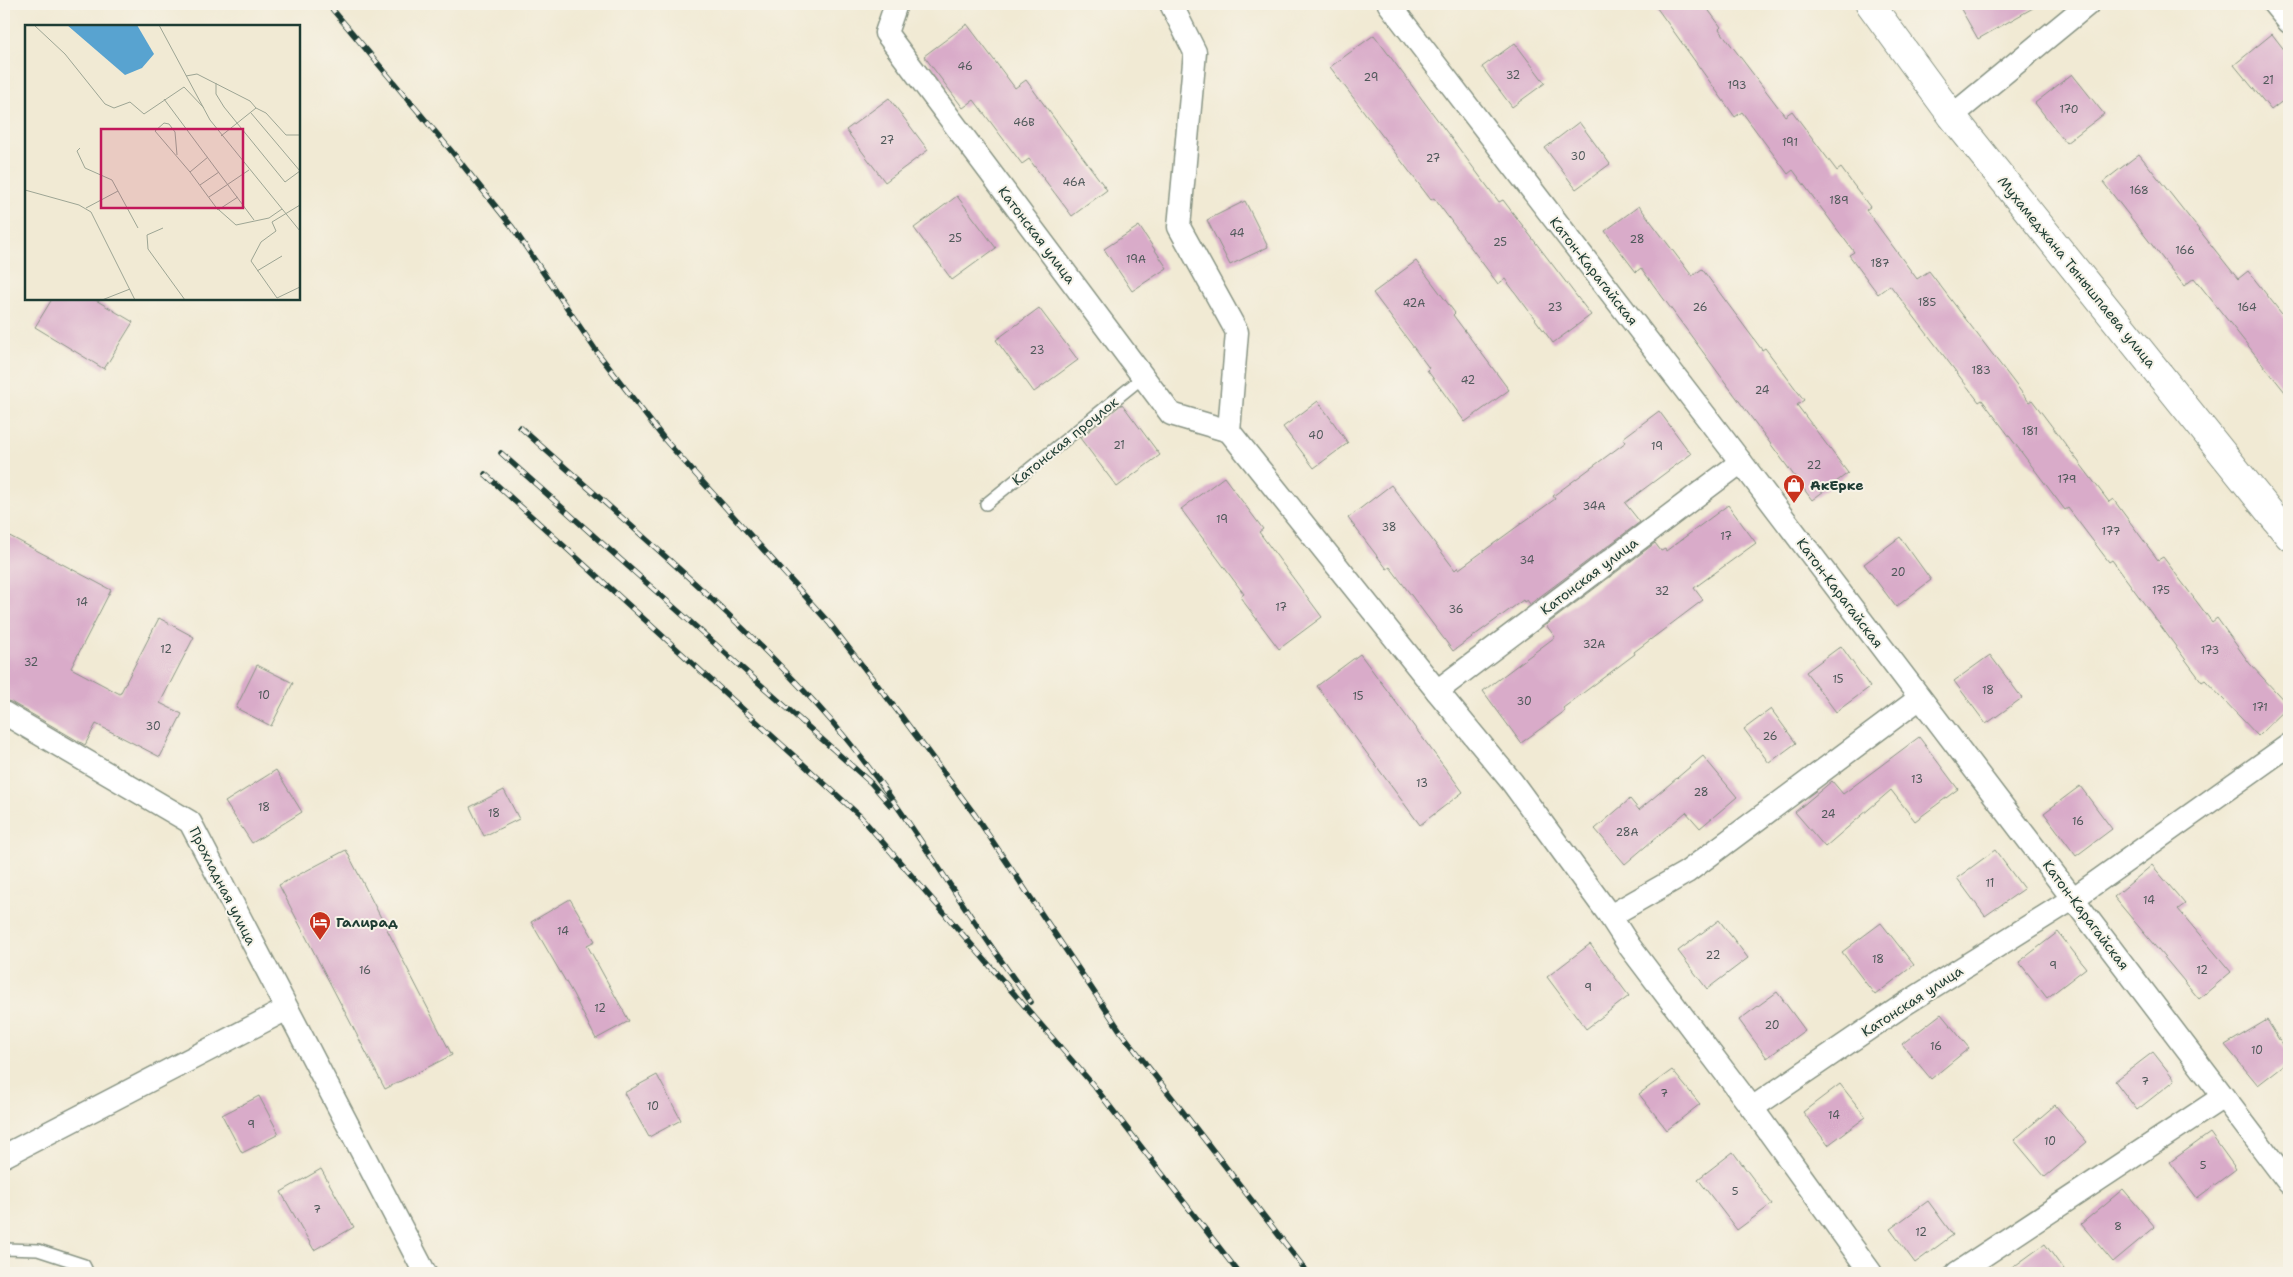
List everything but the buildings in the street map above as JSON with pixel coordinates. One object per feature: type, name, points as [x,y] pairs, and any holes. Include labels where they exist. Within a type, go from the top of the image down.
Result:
[{"type":"street","name":"Катонская улица","points":[[896,4],[886,33],[1171,414],[1229,431]]},
{"type":"street","points":[[1171,4],[1195,52],[1179,227],[1237,332],[1229,431],[1512,782],[1610,916],[1630,948],[1752,1108],[1871,1273]]},
{"type":"street","name":"Катон-Карагайская","points":[[1389,4],[2074,898],[2289,1183]]},
{"type":"street","name":"Мухамеджана Тынышпаева улица","points":[[1870,4],[1952,116],[2289,536]]},
{"type":"street","points":[[1952,116],[2088,4]]},
{"type":"street","points":[[2274,4],[2289,22]]},
{"type":"street","name":"Катонская улица","points":[[1438,691],[1741,462]]},
{"type":"street","points":[[1610,916],[1687,872],[1920,698]]},
{"type":"street","name":"Прохладная улица","points":[[4,713],[190,822],[425,1273]]},
{"type":"street","name":"Катонская улица","points":[[1752,1108],[1905,1004],[2074,898],[2289,745]]},
{"type":"street","points":[[4,1156],[287,1009]]},
{"type":"street","points":[[1957,1273],[2223,1097]]},
{"type":"lane","name":"Катонская проулок","points":[[986,504],[1143,377]]},
{"type":"lane","points":[[4,1249],[38,1250],[84,1265],[88,1273]]},
{"type":"railway","points":[[328,4],[513,228],[597,352],[665,440],[830,624],[899,713],[975,815],[1121,1032],[1308,1273]]},
{"type":"railway","points":[[520,427],[721,607],[797,683],[833,723],[886,790],[1031,1002]]},
{"type":"railway","points":[[501,453],[871,783],[890,805]]},
{"type":"railway","points":[[485,474],[860,816],[1094,1086],[1239,1273]]},
{"type":"place","name":"АкЕрке","points":[[1794,504]]},
{"type":"place","name":"Галирад","points":[[320,941]]}]
